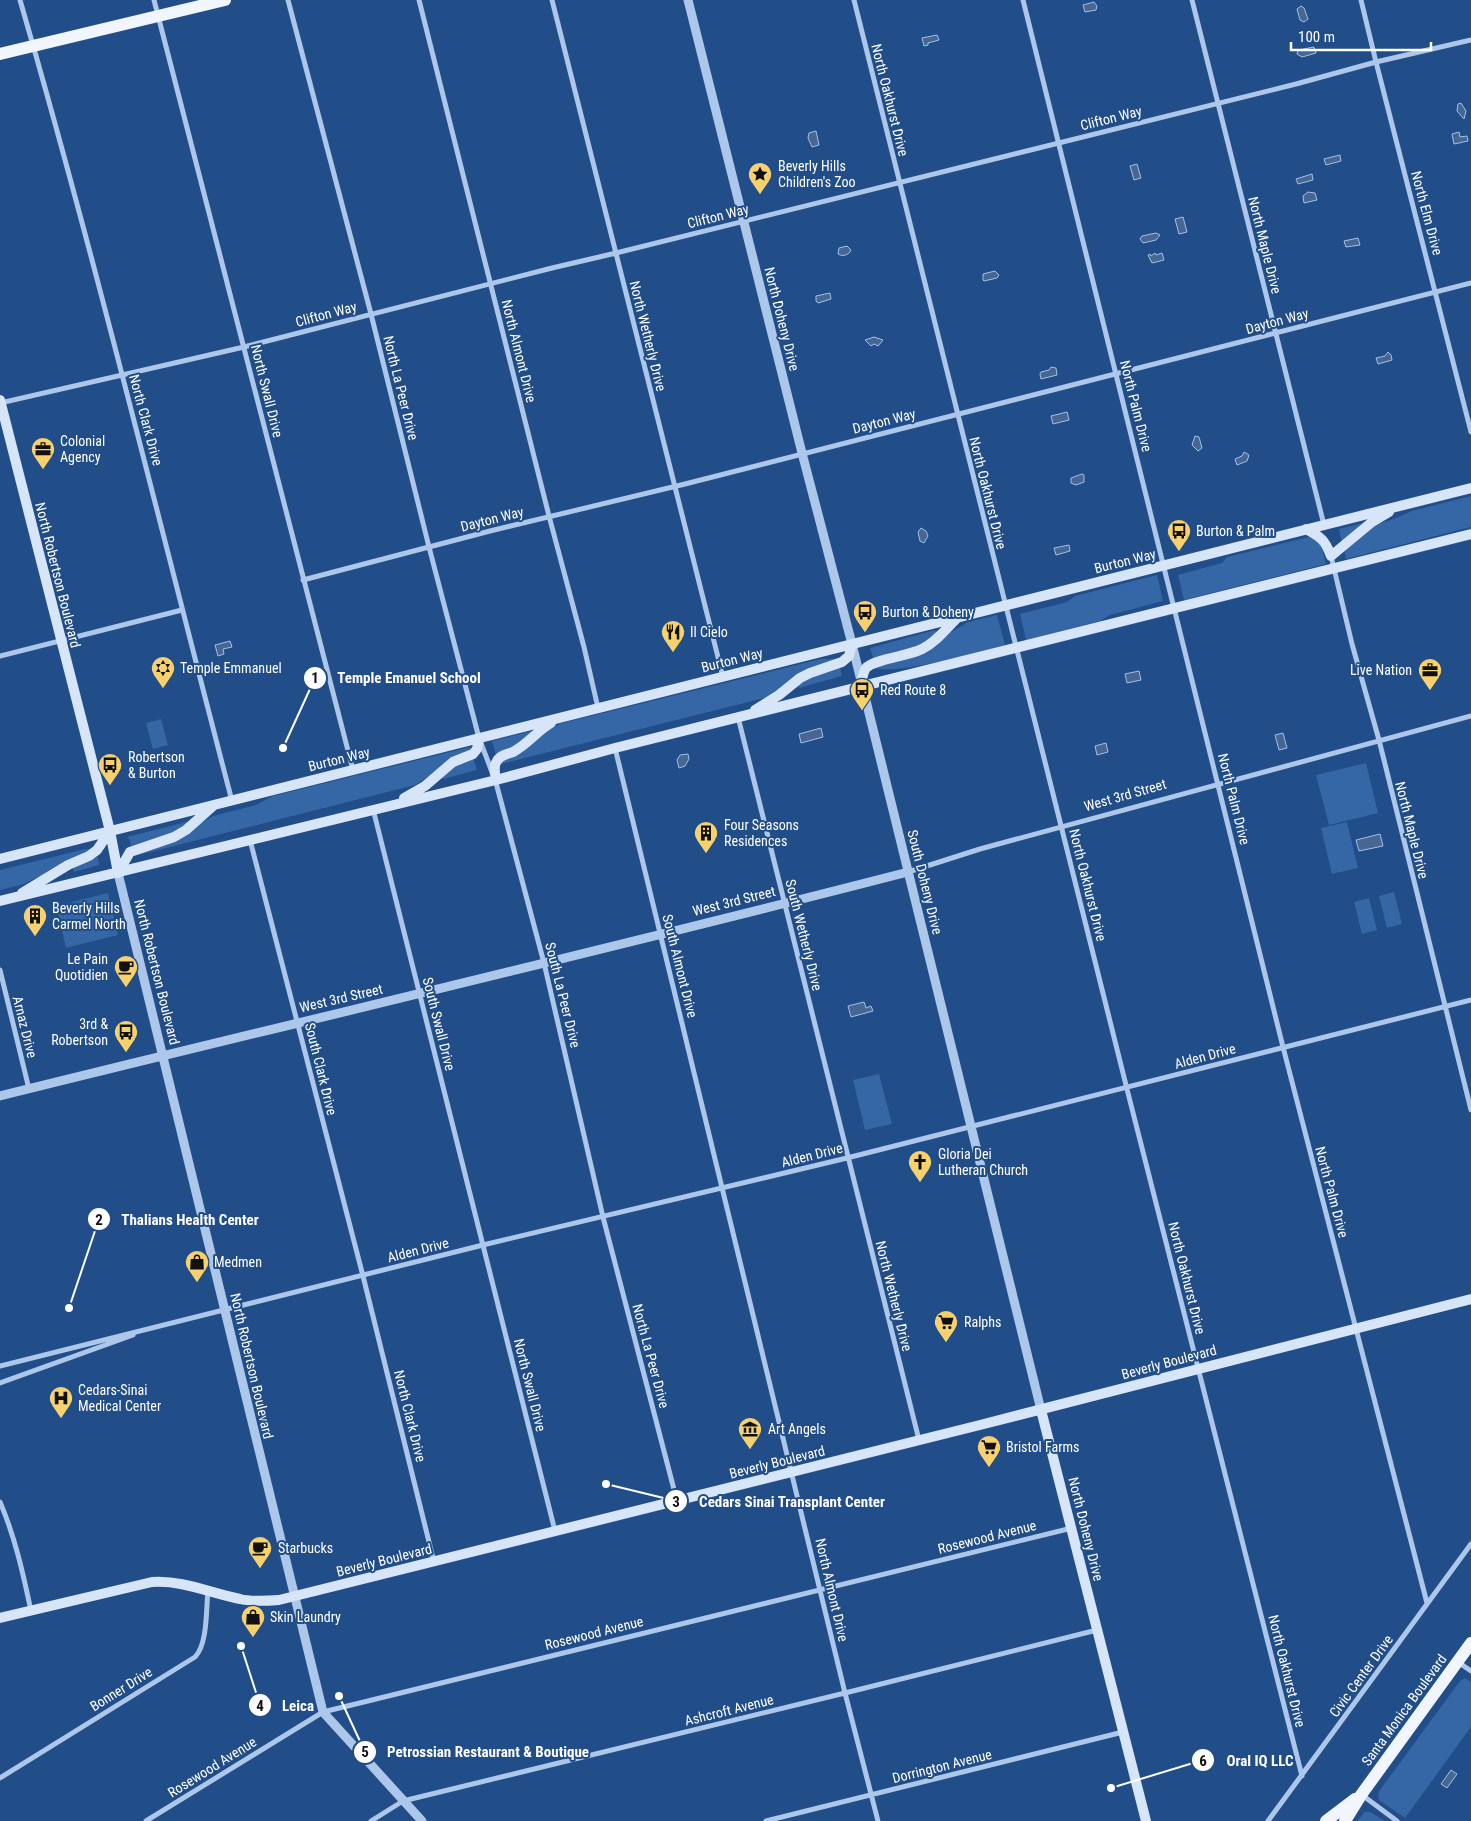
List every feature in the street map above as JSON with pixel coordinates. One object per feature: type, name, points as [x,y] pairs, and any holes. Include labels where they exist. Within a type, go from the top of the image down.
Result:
[{"type":"main road","points":[[0,54],[225,0]]},
{"type":"main road","name":"North Robertson Boulevard","points":[[0,402],[110,831],[118,873]]},
{"type":"main road","name":"Burton Way","points":[[0,859],[1471,488]]},
{"type":"main road","points":[[1306,529],[1319,536],[1326,544],[1331,556],[1372,522],[1402,505]]},
{"type":"main road","points":[[0,901],[496,780],[615,748],[1471,534]]},
{"type":"main road","points":[[861,687],[863,674],[869,665],[911,654],[924,648],[938,638],[958,617]]},
{"type":"main road","points":[[742,716],[779,695],[810,672],[842,662],[849,656],[852,644]]},
{"type":"main road","points":[[496,780],[495,763],[498,758],[515,751],[540,730],[560,718]]},
{"type":"main road","points":[[395,804],[425,786],[453,762],[473,754],[477,749],[478,738]]},
{"type":"main road","points":[[118,873],[130,852],[174,837],[214,805]]},
{"type":"main road","points":[[15,897],[68,865],[89,856],[97,850],[110,831]]},
{"type":"main road","name":"Beverly Boulevard","points":[[0,1618],[163,1581],[252,1601],[279,1600],[792,1473],[1471,1299]]},
{"type":"main road","name":"North Doheny Drive","points":[[1041,1410],[1146,1821]]},
{"type":"main road","name":"Santa Monica Boulevard","points":[[1345,1821],[1361,1795],[1471,1643]]},
{"type":"main road","name":"Santa Monica Boulevard","points":[[1326,1821],[1361,1795]]},
{"type":"street","points":[[20,0],[33,46]]},
{"type":"street","points":[[154,0],[158,17]]},
{"type":"street","name":"North La Peer Drive","points":[[288,0],[371,314],[478,738],[496,780]]},
{"type":"street","name":"North Almont Drive","points":[[419,0],[598,708]]},
{"type":"street","name":"North Wetherly Drive","points":[[552,0],[723,677]]},
{"type":"street","name":"North Doheny Drive","points":[[688,0],[802,454],[852,644]]},
{"type":"street","name":"North Oakhurst Drive","points":[[854,0],[1126,1088],[1302,1776]]},
{"type":"street","name":"North Palm Drive","points":[[1023,0],[1283,1047],[1427,1603]]},
{"type":"street","name":"North Maple Drive","points":[[1192,0],[1324,525]]},
{"type":"street","name":"North Elm Drive","points":[[1361,0],[1471,432]]},
{"type":"street","name":"North Swall Drive","points":[[158,17],[352,770]]},
{"type":"street","name":"Clifton Way","points":[[0,402],[244,347],[1376,62],[1471,40]]},
{"type":"street","name":"North Clark Drive","points":[[33,46],[122,375],[232,801]]},
{"type":"street","name":"Dayton Way","points":[[303,580],[1471,283]]},
{"type":"street","name":"North Maple Drive","points":[[1331,556],[1471,1110]]},
{"type":"street","points":[[0,656],[182,610]]},
{"type":"street","name":"South Doheny Drive","points":[[852,644],[861,687],[971,1126]]},
{"type":"street","name":"South Wetherly Drive","points":[[742,716],[847,1158]]},
{"type":"street","name":"West 3rd Street","points":[[0,1096],[298,1022],[420,994],[908,872],[980,849],[1471,716]]},
{"type":"street","name":"South Almont Drive","points":[[615,748],[723,1188]]},
{"type":"street","name":"South La Peer Drive","points":[[496,780],[544,963],[604,1217]]},
{"type":"street","name":"South Swall Drive","points":[[373,809],[483,1245]]},
{"type":"street","name":"South Clark Drive","points":[[250,840],[363,1276]]},
{"type":"street","name":"North Robertson Boulevard","points":[[118,873],[323,1712],[422,1821]]},
{"type":"street","name":"Arnaz Drive","points":[[0,970],[29,1089]]},
{"type":"street","name":"Alden Drive","points":[[0,1366],[483,1245],[847,1158],[1471,1000]]},
{"type":"street","name":"North Doheny Drive","points":[[971,1126],[1041,1410]]},
{"type":"street","name":"North Wetherly Drive","points":[[847,1158],[919,1440]]},
{"type":"street","name":"North Almont Drive","points":[[723,1188],[845,1693],[878,1821]]},
{"type":"street","name":"North La Peer Drive","points":[[604,1217],[677,1501]]},
{"type":"street","name":"North Swall Drive","points":[[483,1245],[556,1531]]},
{"type":"street","name":"North Clark Drive","points":[[363,1276],[434,1562]]},
{"type":"street","name":"Alden Drive","points":[[0,1383],[16,1379],[157,1326]]},
{"type":"street","points":[[0,1502],[11,1526],[18,1549],[31,1611]]},
{"type":"street","name":"Rosewood Avenue","points":[[146,1821],[323,1712],[1072,1528]]},
{"type":"street","name":"Civic Center Drive","points":[[1268,1821],[1471,1544]]},
{"type":"street","name":"Bonner Drive","points":[[0,1778],[195,1657],[203,1643],[208,1590]]},
{"type":"street","name":"Ashcroft Avenue","points":[[371,1821],[403,1801],[1097,1630]]},
{"type":"street","points":[[1458,1661],[1471,1671]]},
{"type":"street","name":"Dorrington Avenue","points":[[766,1821],[1123,1732]]},
{"type":"street","points":[[1361,1795],[1397,1821]]},
{"type":"shaded area","points":[[1094,2],[1097,6],[1096,10],[1085,12],[1083,5]]},
{"type":"shaded area","points":[[1301,6],[1304,8],[1308,19],[1304,22],[1300,20],[1297,9]]},
{"type":"shaded area","points":[[937,35],[939,40],[924,46],[922,38]]},
{"type":"shaded area","points":[[1314,47],[1316,53],[1302,57],[1297,54],[1298,50]]},
{"type":"shaded area","points":[[1461,103],[1466,111],[1464,119],[1457,111],[1458,104]]},
{"type":"shaded area","points":[[816,131],[819,145],[812,147],[808,138],[809,133]]},
{"type":"shaded area","points":[[1459,132],[1460,137],[1467,136],[1468,141],[1454,144],[1452,134]]},
{"type":"shaded area","points":[[1340,155],[1341,161],[1326,165],[1324,159]]},
{"type":"shaded area","points":[[1137,164],[1141,178],[1134,180],[1130,166]]},
{"type":"shaded area","points":[[1312,174],[1313,180],[1298,184],[1296,179]]},
{"type":"shaded area","points":[[1308,192],[1315,193],[1317,200],[1304,203],[1303,196]]},
{"type":"shaded area","points":[[1183,217],[1187,232],[1179,234],[1175,219]]},
{"type":"shaded area","points":[[1156,233],[1160,235],[1156,240],[1143,243],[1140,239],[1142,236]]},
{"type":"shaded area","points":[[1358,238],[1360,245],[1346,247],[1344,241]]},
{"type":"shaded area","points":[[847,246],[851,250],[849,253],[844,255],[838,254],[839,248]]},
{"type":"shaded area","points":[[1155,253],[1156,255],[1162,253],[1164,260],[1152,263],[1148,255],[1150,254],[1151,256]]},
{"type":"shaded area","points":[[995,271],[999,275],[997,278],[983,280],[983,274]]},
{"type":"shaded area","points":[[830,293],[831,299],[818,303],[816,301],[816,296]]},
{"type":"shaded area","points":[[874,337],[883,340],[878,346],[874,344],[871,346],[865,340]]},
{"type":"shaded area","points":[[1388,352],[1392,360],[1378,364],[1376,358],[1385,356]]},
{"type":"shaded area","points":[[1051,367],[1056,368],[1057,375],[1041,379],[1041,372],[1049,370]]},
{"type":"shaded area","points":[[1067,412],[1069,420],[1053,424],[1051,416]]},
{"type":"shaded area","points":[[1195,436],[1199,437],[1202,448],[1198,451],[1192,445]]},
{"type":"shaded area","points":[[1244,452],[1249,455],[1247,461],[1237,465],[1235,459],[1242,456]]},
{"type":"shaded area","points":[[1084,475],[1084,482],[1076,485],[1071,483],[1071,478]]},
{"type":"shaded area","points":[[1471,496],[1471,527],[1346,559],[1344,549],[1376,524],[1412,511]]},
{"type":"shaded area","points":[[1363,523],[1363,525],[1342,543],[1339,529]]},
{"type":"shaded area","points":[[921,528],[926,531],[928,536],[924,543],[920,541],[918,532]]},
{"type":"shaded area","points":[[1309,537],[1319,544],[1326,564],[1184,600],[1178,575],[1222,563],[1227,557]]},
{"type":"shaded area","points":[[1069,545],[1070,551],[1056,555],[1054,548]]},
{"type":"shaded area","points":[[1157,575],[1163,601],[1110,615],[1100,621],[1026,640],[1020,614],[1067,602],[1075,596]]},
{"type":"shaded area","points":[[997,615],[1005,645],[919,666],[875,668],[875,666],[946,635],[968,622]]},
{"type":"shaded area","points":[[935,630],[937,634],[924,645],[874,660],[870,648]]},
{"type":"shaded area","points":[[230,641],[232,647],[223,649],[224,654],[218,656],[215,645]]},
{"type":"shaded area","points":[[821,659],[835,659],[772,696],[501,764],[500,760],[559,724]]},
{"type":"shaded area","points":[[840,667],[842,676],[799,688],[798,683],[811,675]]},
{"type":"shaded area","points":[[1139,671],[1141,680],[1127,683],[1125,674]]},
{"type":"shaded area","points":[[161,719],[168,745],[153,749],[146,723]]},
{"type":"shaded area","points":[[821,728],[823,737],[801,743],[799,734]]},
{"type":"shaded area","points":[[532,731],[522,743],[496,755],[492,741]]},
{"type":"shaded area","points":[[1283,733],[1287,748],[1279,750],[1275,735]]},
{"type":"shaded area","points":[[1106,743],[1108,752],[1097,755],[1095,746]]},
{"type":"shaded area","points":[[470,747],[471,749],[415,785],[138,855],[137,851],[213,816],[256,805],[273,796]]},
{"type":"shaded area","points":[[688,754],[689,759],[685,766],[679,768],[677,760],[680,755]]},
{"type":"shaded area","points":[[473,758],[477,770],[443,779],[441,775],[450,768]]},
{"type":"shaded area","points":[[1366,763],[1378,813],[1329,825],[1316,775]]},
{"type":"shaded area","points":[[190,821],[176,832],[131,846],[130,840],[127,837]]},
{"type":"shaded area","points":[[1347,822],[1358,868],[1332,874],[1321,828]]},
{"type":"shaded area","points":[[1380,834],[1383,846],[1359,851],[1356,840]]},
{"type":"shaded area","points":[[85,849],[93,850],[24,884],[0,890],[0,870]]},
{"type":"shaded area","points":[[98,857],[99,865],[74,872],[73,868]]},
{"type":"shaded area","points":[[1394,892],[1402,924],[1387,928],[1379,896]]},
{"type":"shaded area","points":[[108,893],[118,935],[66,948],[56,906]]},
{"type":"shaded area","points":[[1369,898],[1377,930],[1362,934],[1354,902]]},
{"type":"shaded area","points":[[864,1002],[866,1008],[871,1006],[873,1011],[851,1017],[848,1006]]},
{"type":"shaded area","points":[[879,1074],[892,1124],[865,1130],[853,1080]]},
{"type":"shaded area","points":[[1465,1678],[1471,1682],[1471,1727],[1405,1818],[1379,1800],[1378,1794],[1460,1681]]},
{"type":"shaded area","points":[[1451,1770],[1457,1774],[1447,1788],[1441,1784]]},
{"type":"shaded area","points":[[1365,1812],[1370,1812],[1385,1821],[1357,1821]]},
{"type":"place","name":"Beverly Hills Children's Zoo","points":[[760,195]]},
{"type":"place","name":"Colonial Agency","points":[[43,470]]},
{"type":"place","name":"Burton & Palm","points":[[1179,552]]},
{"type":"place","name":"Burton & Doheny","points":[[865,633]]},
{"type":"place","name":"Il Cielo","points":[[673,653]]},
{"type":"place","name":"Temple Emmanuel","points":[[163,689]]},
{"type":"place","name":"Live Nation","points":[[1430,691]]},
{"type":"place","name":"Red Route 8","points":[[862,711]]},
{"type":"place","name":"Temple Emanuel School","points":[[283,748]]},
{"type":"place","name":"Robertson & Burton","points":[[110,786]]},
{"type":"place","name":"Four Seasons Residences","points":[[706,854]]},
{"type":"place","name":"Beverly Hills Carmel North","points":[[35,937]]},
{"type":"place","name":"Le Pain Quotidien","points":[[126,988]]},
{"type":"place","name":"3rd & Robertson","points":[[126,1053]]},
{"type":"place","name":"Gloria Dei Lutheran Church","points":[[920,1183]]},
{"type":"place","name":"Medmen","points":[[197,1283]]},
{"type":"place","name":"Thalians Health Center","points":[[69,1308]]},
{"type":"place","name":"Ralphs","points":[[946,1343]]},
{"type":"place","name":"Cedars-Sinai Medical Center","points":[[61,1419]]},
{"type":"place","name":"Art Angels","points":[[750,1450]]},
{"type":"place","name":"Bristol Farms","points":[[989,1468]]},
{"type":"place","name":"Cedars Sinai Transplant Center","points":[[606,1484]]},
{"type":"place","name":"Starbucks","points":[[260,1569]]},
{"type":"place","name":"Skin Laundry","points":[[253,1638]]},
{"type":"place","name":"Leica","points":[[241,1646]]},
{"type":"place","name":"Petrossian Restaurant & Boutique","points":[[339,1696]]},
{"type":"place","name":"Oral IQ LLC","points":[[1111,1788]]}]
